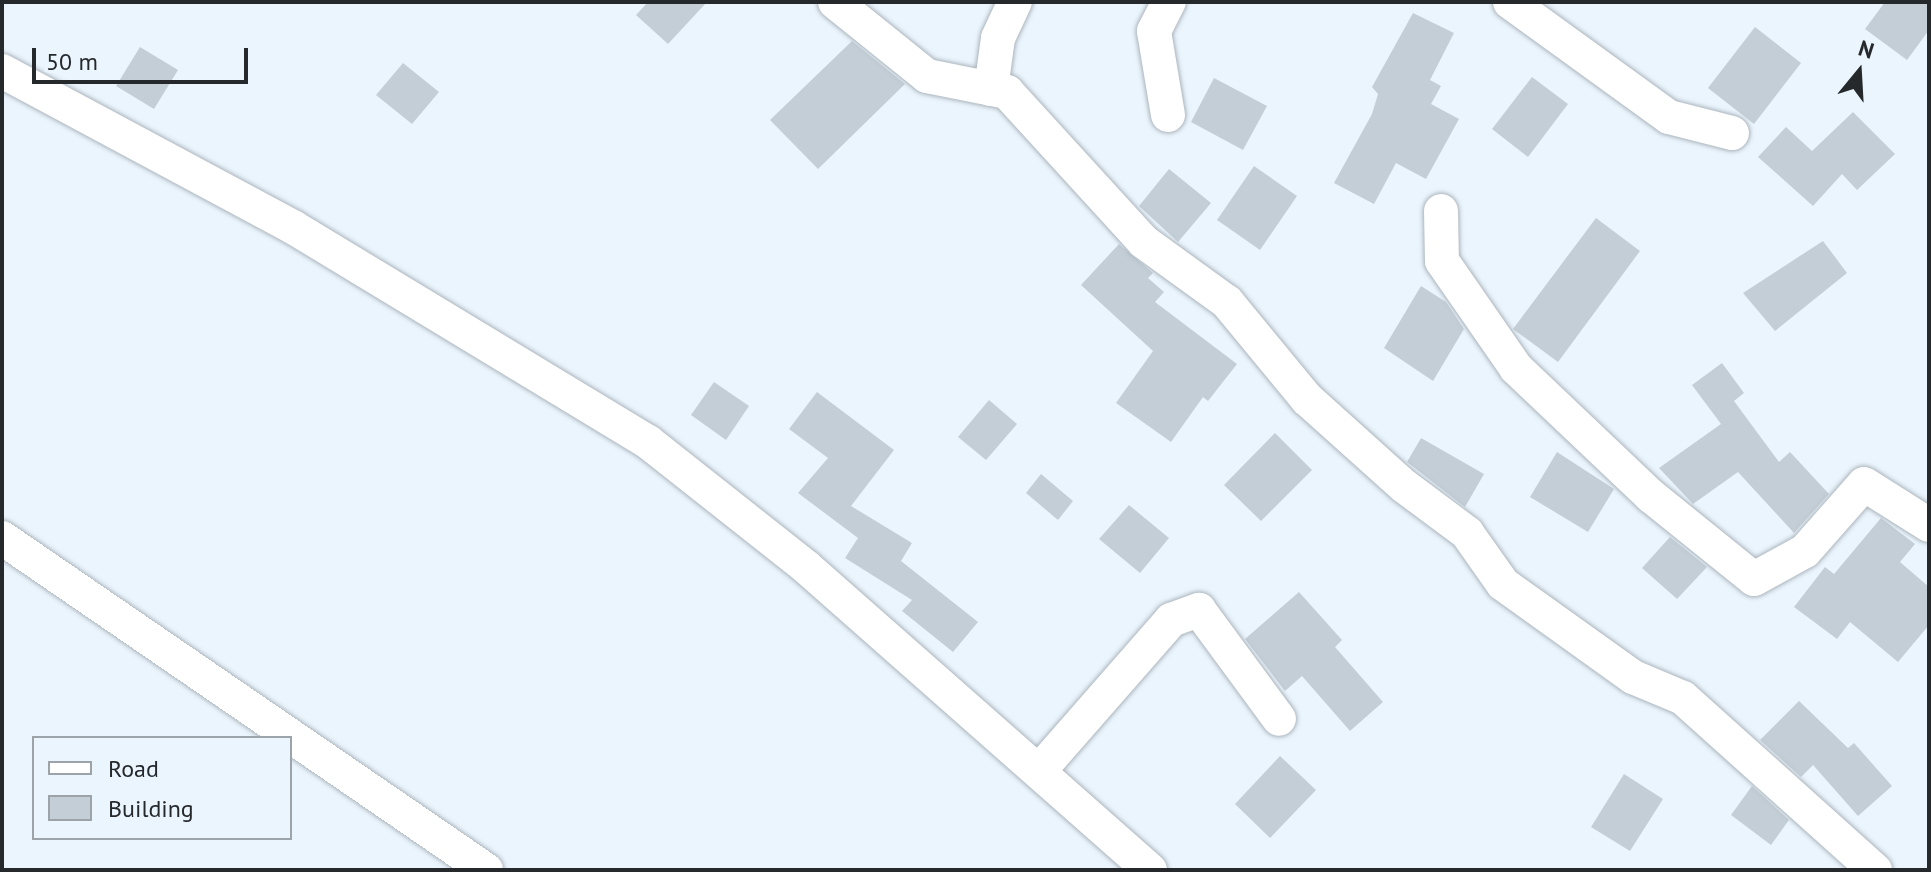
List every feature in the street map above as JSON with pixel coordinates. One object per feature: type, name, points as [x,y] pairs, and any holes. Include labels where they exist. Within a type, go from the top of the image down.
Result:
[{"type":"street","points":[[835,2],[927,76],[1007,92],[1144,242],[1227,302],[1307,399],[1404,486],[1467,533],[1503,584],[1633,677],[1683,698],[1875,870]]},
{"type":"street","points":[[991,89],[998,38],[1015,2]]},
{"type":"street","points":[[1168,115],[1154,31],[1169,2]]},
{"type":"street","points":[[1510,2],[1669,117],[1732,133]]},
{"type":"street","points":[[2,71],[293,227],[648,442],[805,566],[1150,870]]},
{"type":"street","points":[[1441,211],[1442,261],[1516,368],[1651,496],[1754,579],[1805,551],[1864,484],[1929,525]]},
{"type":"street","points":[[2,538],[291,736]]},
{"type":"street","points":[[1039,771],[1171,620],[1199,610],[1279,719]]},
{"type":"street","points":[[292,737],[486,870]]},
{"type":"building","points":[[648,2],[707,2],[668,44],[636,15]]},
{"type":"building","points":[[1885,2],[1929,2],[1929,30],[1907,60],[1865,29]]},
{"type":"building","points":[[1413,13],[1454,33],[1430,80],[1441,86],[1431,104],[1459,119],[1426,179],[1396,163],[1374,204],[1334,183],[1372,114],[1378,94],[1372,87]]},
{"type":"building","points":[[1755,27],[1801,63],[1754,124],[1708,88]]},
{"type":"building","points":[[852,41],[905,84],[818,169],[770,120]]},
{"type":"building","points":[[140,47],[178,70],[154,109],[116,86]]},
{"type":"building","points":[[403,63],[439,92],[412,124],[376,95]]},
{"type":"building","points":[[1532,77],[1568,104],[1528,157],[1492,129]]},
{"type":"building","points":[[1214,78],[1267,106],[1243,150],[1191,122]]},
{"type":"building","points":[[1853,112],[1895,154],[1857,190],[1842,174],[1813,206],[1758,157],[1786,127],[1812,151]]},
{"type":"building","points":[[1254,166],[1297,196],[1260,250],[1217,220]]},
{"type":"building","points":[[1169,169],[1211,203],[1178,242],[1139,206]]},
{"type":"building","points":[[1596,218],[1640,251],[1558,362],[1513,329]]},
{"type":"building","points":[[1823,241],[1847,273],[1775,331],[1743,293]]},
{"type":"building","points":[[1119,244],[1153,273],[1148,278],[1164,292],[1155,302],[1237,364],[1208,401],[1203,397],[1171,442],[1116,403],[1153,351],[1081,285]]},
{"type":"building","points":[[1421,286],[1446,302],[1464,329],[1433,381],[1384,348]]},
{"type":"building","points":[[1722,363],[1744,393],[1734,401],[1779,462],[1790,452],[1829,494],[1794,533],[1738,472],[1693,504],[1659,468],[1721,424],[1692,385]]},
{"type":"building","points":[[714,382],[749,406],[726,440],[691,415]]},
{"type":"building","points":[[817,392],[894,450],[851,506],[912,543],[901,561],[978,622],[953,652],[902,611],[912,600],[845,558],[858,538],[798,493],[828,458],[789,429]]},
{"type":"building","points":[[989,400],[1017,424],[986,460],[958,437]]},
{"type":"building","points":[[1275,433],[1312,470],[1261,521],[1224,485]]},
{"type":"building","points":[[1421,438],[1484,474],[1465,507],[1407,462]]},
{"type":"building","points":[[1557,452],[1614,489],[1588,532],[1530,497]]},
{"type":"building","points":[[1041,474],[1073,501],[1058,520],[1026,493]]},
{"type":"building","points":[[1129,505],[1169,538],[1140,573],[1099,539]]},
{"type":"building","points":[[1881,518],[1915,544],[1900,562],[1929,587],[1929,625],[1898,662],[1850,622],[1837,639],[1794,607],[1825,567],[1834,574]]},
{"type":"building","points":[[1670,537],[1707,567],[1677,599],[1642,568]]},
{"type":"building","points":[[1299,592],[1342,640],[1335,647],[1383,702],[1350,731],[1302,676],[1285,691],[1245,639]]},
{"type":"building","points":[[1799,701],[1848,748],[1854,743],[1892,786],[1858,816],[1813,765],[1801,777],[1760,740]]},
{"type":"building","points":[[1280,756],[1316,790],[1270,838],[1235,804]]},
{"type":"building","points":[[1624,774],[1663,799],[1630,851],[1591,827]]},
{"type":"building","points":[[1752,786],[1789,820],[1771,845],[1731,815]]}]
